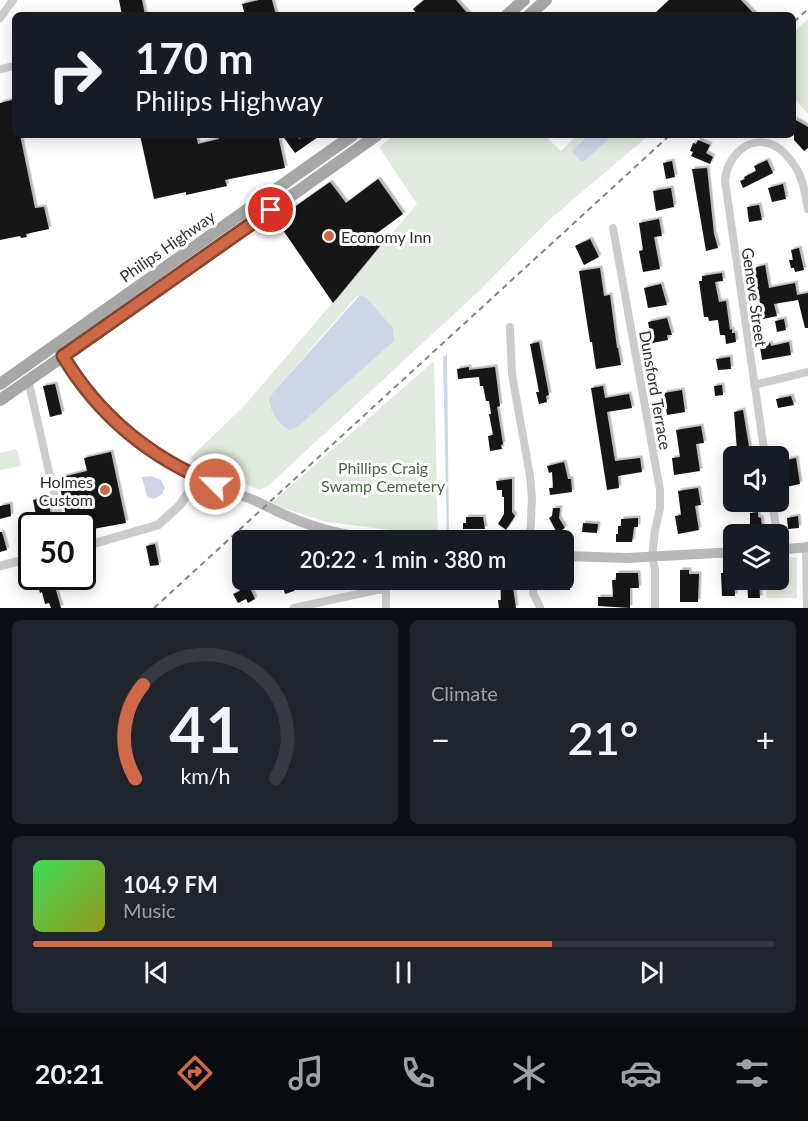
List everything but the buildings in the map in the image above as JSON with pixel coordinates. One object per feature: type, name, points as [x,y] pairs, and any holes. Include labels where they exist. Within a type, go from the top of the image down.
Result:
[{"type":"main road","points":[[510,12],[524,0]]},
{"type":"main road","points":[[532,12],[546,0]]},
{"type":"main road","name":"Philips Highway","points":[[0,384],[349,138]]},
{"type":"main road","name":"Philips Highway","points":[[0,400],[177,278],[373,138]]},
{"type":"main road","points":[[55,344],[96,401],[126,432],[159,457],[198,478],[305,523],[330,530]]},
{"type":"main road","points":[[789,547],[807,547]]},
{"type":"main road","points":[[574,556],[652,557],[723,553]]},
{"type":"street","points":[[0,18],[13,0]]},
{"type":"street","name":"Geneve Street","points":[[763,446],[725,181],[728,162],[742,147],[761,143],[773,145],[781,150],[800,174],[808,209]]},
{"type":"street","points":[[278,188],[286,200]]},
{"type":"street","name":"Dunsford Terrace","points":[[613,228],[660,490],[660,508],[652,557],[655,569],[655,608]]},
{"type":"street","points":[[168,266],[177,278]]},
{"type":"street","points":[[510,327],[512,374],[530,476],[532,498],[530,530]]},
{"type":"street","points":[[754,385],[808,372]]},
{"type":"street","points":[[28,379],[58,512]]},
{"type":"street","points":[[96,543],[158,525],[180,505],[198,478]]},
{"type":"street","points":[[807,547],[807,608]]},
{"type":"street","points":[[0,566],[18,562]]},
{"type":"street","points":[[294,608],[360,590]]},
{"type":"street","points":[[386,590],[386,608]]},
{"type":"street","points":[[533,590],[540,607]]},
{"type":"green space","points":[[808,19],[808,114],[796,100],[796,30]]},
{"type":"green space","points":[[391,138],[547,138],[561,151],[574,138],[585,138],[579,143],[581,162],[610,138],[645,138],[549,220],[479,291],[268,486],[259,490],[189,459],[245,405],[417,204],[379,147]],"holes":[[[360,295],[366,297],[393,328],[394,341],[299,426],[269,406],[269,397],[356,297]]]},
{"type":"green space","name":"Phillips Craig Swamp Cemetery","points":[[434,361],[438,530],[390,530],[327,522],[270,504]]},
{"type":"green space","points":[[17,449],[21,466],[0,470],[0,453]]},
{"type":"green space","points":[[789,557],[797,557],[797,598],[767,598],[766,590],[789,590]]},
{"type":"water","points":[[585,138],[610,138],[581,162],[572,151]]},
{"type":"water","points":[[360,295],[366,297],[393,328],[394,341],[299,426],[290,430],[275,416],[270,407],[269,397]]},
{"type":"water","points":[[447,354],[449,530],[447,530],[443,357]]},
{"type":"water","points":[[151,476],[161,480],[165,488],[162,494],[154,499],[147,497],[142,477]]},
{"type":"railway","points":[[796,20],[808,9]]},
{"type":"railway","points":[[154,608],[667,138]]},
{"type":"place","name":"Economy Inn","points":[[329,236]]},
{"type":"place","name":"Holmes Custom","points":[[105,490]]},
{"type":"route","points":[[215,484],[165,461],[126,432],[96,401],[71,370],[63,356],[271,210]]}]
